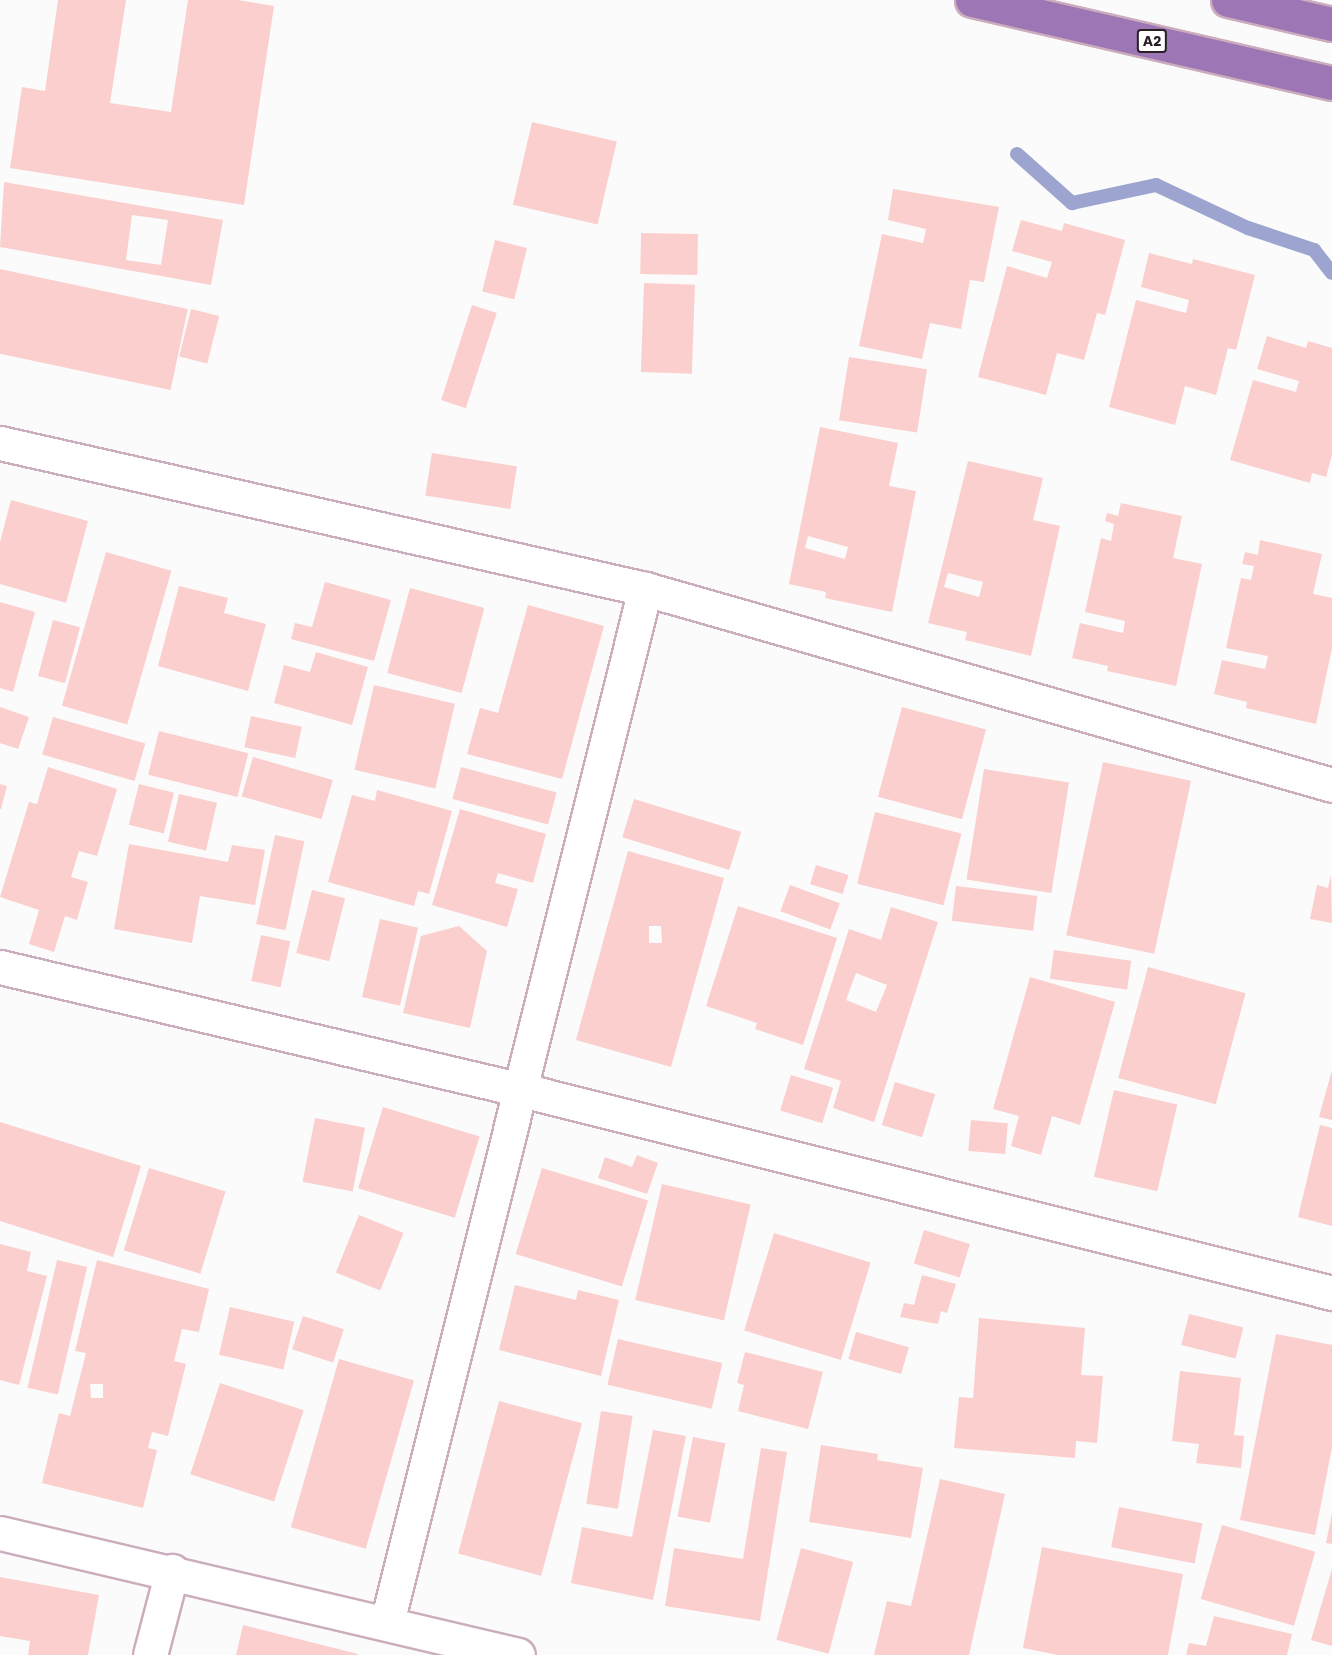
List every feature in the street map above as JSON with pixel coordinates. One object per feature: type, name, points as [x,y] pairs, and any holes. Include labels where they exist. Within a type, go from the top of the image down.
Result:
[{"type":"highway","name":"A2","points":[[972,0],[1332,82]]},
{"type":"highway","points":[[1228,0],[1332,24]]},
{"type":"street","points":[[0,442],[645,589],[1332,785]]},
{"type":"street","points":[[387,1623],[522,1090],[645,589]]},
{"type":"street","points":[[0,967],[522,1090],[1332,1293]]},
{"type":"street","points":[[0,1533],[172,1571],[518,1655]]},
{"type":"street","points":[[150,1655],[172,1571]]},
{"type":"building","points":[[58,0],[126,0],[110,103],[171,112],[188,0],[238,0],[274,6],[244,205],[10,168],[22,87],[45,91]]},
{"type":"building","points":[[532,122],[617,142],[598,224],[513,205]]},
{"type":"building","points":[[4,182],[223,220],[211,285],[0,247]],"holes":[[[132,215],[168,220],[161,265],[126,260]]]},
{"type":"building","points":[[893,189],[999,207],[984,282],[970,280],[961,329],[930,323],[922,359],[859,346],[882,234],[923,243],[926,229],[888,220]]},
{"type":"building","points":[[1021,220],[1062,231],[1064,223],[1125,240],[1105,315],[1097,313],[1084,360],[1057,353],[1046,395],[978,377],[1007,266],[1047,278],[1052,262],[1012,251]]},
{"type":"building","points":[[641,233],[698,234],[697,275],[640,274]]},
{"type":"building","points":[[495,240],[527,248],[514,299],[482,291]]},
{"type":"building","points":[[1149,253],[1192,264],[1193,259],[1255,275],[1236,350],[1228,348],[1216,395],[1185,386],[1175,425],[1109,407],[1136,300],[1186,313],[1189,300],[1141,287]]},
{"type":"building","points":[[0,269],[188,309],[171,390],[0,354]]},
{"type":"building","points":[[644,283],[695,285],[692,374],[641,372]]},
{"type":"building","points":[[472,305],[497,313],[466,408],[441,400]]},
{"type":"building","points":[[191,309],[219,316],[207,364],[179,357]]},
{"type":"building","points":[[1267,336],[1306,348],[1308,341],[1332,348],[1332,455],[1326,477],[1312,473],[1310,483],[1230,460],[1253,380],[1296,392],[1299,381],[1257,369]]},
{"type":"building","points":[[849,357],[927,369],[917,433],[839,420]]},
{"type":"building","points":[[820,427],[898,443],[889,486],[916,491],[892,612],[825,598],[826,592],[789,584]],"holes":[[[808,536],[848,547],[845,559],[805,548]]]},
{"type":"building","points":[[432,453],[517,466],[510,509],[425,495]]},
{"type":"building","points":[[968,461],[1043,478],[1033,520],[1060,526],[1031,656],[965,640],[967,632],[928,623]],"holes":[[[948,573],[983,582],[979,597],[944,587]]]},
{"type":"building","points":[[11,500],[88,521],[66,603],[0,584],[0,542]]},
{"type":"building","points":[[1121,503],[1182,516],[1173,558],[1202,564],[1176,686],[1107,671],[1108,666],[1072,658],[1080,623],[1123,633],[1125,621],[1085,612],[1101,538],[1111,541],[1114,524],[1105,521],[1107,513],[1118,516]]},
{"type":"building","points":[[1260,540],[1322,554],[1313,594],[1332,598],[1332,648],[1316,724],[1246,708],[1247,702],[1214,694],[1222,660],[1265,669],[1268,656],[1226,648],[1241,578],[1251,580],[1254,566],[1242,564],[1245,552],[1258,555]]},
{"type":"building","points":[[106,552],[171,571],[127,725],[62,706]]},
{"type":"building","points":[[325,582],[391,600],[374,661],[291,639],[295,623],[312,627]]},
{"type":"building","points":[[179,586],[228,598],[224,613],[266,624],[248,691],[158,666]]},
{"type":"building","points":[[410,588],[484,608],[462,693],[387,673]]},
{"type":"building","points":[[0,602],[35,612],[13,692],[0,688]]},
{"type":"building","points":[[528,605],[604,626],[562,779],[467,754],[480,708],[498,713]]},
{"type":"building","points":[[53,620],[80,627],[65,683],[38,676]]},
{"type":"building","points":[[316,652],[368,667],[352,725],[274,703],[284,665],[310,672]]},
{"type":"building","points":[[374,685],[455,704],[435,788],[354,770]]},
{"type":"building","points":[[0,707],[29,717],[18,749],[0,743]]},
{"type":"building","points":[[902,707],[986,730],[962,819],[878,797]]},
{"type":"building","points":[[251,716],[302,727],[295,758],[244,747]]},
{"type":"building","points":[[53,717],[145,743],[135,781],[42,754]]},
{"type":"building","points":[[159,731],[248,753],[237,797],[148,775]]},
{"type":"building","points":[[253,757],[333,780],[321,819],[242,796]]},
{"type":"building","points":[[1103,762],[1191,781],[1154,954],[1066,935]]},
{"type":"building","points":[[48,767],[117,789],[97,856],[79,851],[71,877],[88,882],[77,920],[65,916],[54,952],[29,944],[39,910],[0,897],[29,802],[37,804]]},
{"type":"building","points":[[461,767],[557,793],[548,824],[452,799]]},
{"type":"building","points":[[984,769],[1069,782],[1051,893],[966,880]]},
{"type":"building","points":[[0,784],[7,786],[1,809],[0,809]]},
{"type":"building","points":[[139,784],[174,793],[164,833],[129,825]]},
{"type":"building","points":[[377,790],[452,811],[429,894],[418,891],[414,906],[328,882],[352,795],[375,801]]},
{"type":"building","points":[[179,794],[217,803],[206,851],[168,842]]},
{"type":"building","points":[[634,799],[741,832],[729,870],[622,837]]},
{"type":"building","points":[[460,809],[546,834],[533,883],[498,873],[495,883],[518,889],[507,927],[432,905]]},
{"type":"building","points":[[875,812],[961,834],[943,905],[857,884]]},
{"type":"building","points":[[275,835],[304,841],[285,930],[256,924]]},
{"type":"building","points":[[129,844],[228,862],[232,845],[265,850],[255,905],[200,896],[192,943],[114,929]]},
{"type":"building","points":[[628,851],[724,878],[671,1067],[576,1040]],"holes":[[[649,926],[661,926],[662,943],[649,943]]]},
{"type":"building","points":[[816,865],[849,875],[843,894],[810,884]]},
{"type":"building","points":[[1331,875],[1332,923],[1310,919],[1317,885],[1328,888]]},
{"type":"building","points":[[790,885],[840,903],[830,929],[780,911]]},
{"type":"building","points":[[956,886],[1037,896],[1033,931],[952,921]]},
{"type":"building","points":[[312,890],[345,898],[329,961],[296,953]]},
{"type":"building","points":[[738,906],[837,938],[803,1045],[755,1029],[757,1023],[706,1006]]},
{"type":"building","points":[[891,907],[938,922],[874,1122],[833,1108],[841,1081],[804,1069],[849,929],[881,940]],"holes":[[[856,973],[887,985],[876,1012],[846,1000]]]},
{"type":"building","points":[[380,919],[418,928],[400,1006],[362,997]]},
{"type":"building","points":[[459,926],[487,951],[470,1028],[403,1013],[421,936]]},
{"type":"building","points":[[261,935],[290,941],[281,987],[251,981]]},
{"type":"building","points":[[1054,950],[1131,961],[1127,990],[1050,979]]},
{"type":"building","points":[[1148,967],[1246,993],[1216,1104],[1118,1078]]},
{"type":"building","points":[[1030,977],[1115,1002],[1080,1125],[1052,1116],[1041,1155],[1011,1146],[1019,1116],[993,1109]]},
{"type":"building","points":[[1332,1070],[1332,1120],[1319,1117]]},
{"type":"building","points":[[791,1075],[833,1088],[822,1123],[780,1110]]},
{"type":"building","points":[[895,1082],[935,1094],[922,1137],[882,1125]]},
{"type":"building","points":[[1114,1090],[1177,1105],[1157,1191],[1094,1177]]},
{"type":"building","points":[[383,1107],[480,1137],[455,1218],[358,1188]]},
{"type":"building","points":[[315,1118],[365,1128],[353,1192],[303,1182]]},
{"type":"building","points":[[971,1120],[1008,1123],[1005,1154],[968,1151]]},
{"type":"building","points":[[0,1122],[141,1166],[113,1257],[0,1221]]},
{"type":"building","points":[[1320,1125],[1332,1128],[1332,1226],[1298,1217]]},
{"type":"building","points":[[637,1155],[658,1163],[647,1194],[598,1178],[605,1157],[632,1167]]},
{"type":"building","points":[[149,1168],[226,1191],[200,1274],[124,1250]]},
{"type":"building","points":[[542,1168],[648,1200],[622,1287],[516,1254]]},
{"type":"building","points":[[662,1184],[751,1204],[724,1320],[635,1300]]},
{"type":"building","points":[[359,1215],[404,1233],[380,1290],[336,1272]]},
{"type":"building","points":[[924,1230],[970,1244],[960,1278],[914,1263]]},
{"type":"building","points":[[774,1233],[871,1263],[841,1360],[744,1331]]},
{"type":"building","points":[[0,1244],[31,1252],[27,1271],[47,1276],[19,1385],[0,1380]]},
{"type":"building","points":[[57,1260],[87,1267],[58,1395],[28,1388]]},
{"type":"building","points":[[97,1260],[209,1289],[199,1332],[182,1329],[174,1361],[186,1364],[168,1436],[152,1432],[148,1448],[157,1450],[143,1508],[42,1483],[59,1413],[70,1416],[86,1353],[75,1351]],"holes":[[[90,1384],[103,1384],[103,1398],[91,1398]]]},
{"type":"building","points":[[922,1275],[956,1284],[947,1313],[941,1311],[938,1324],[900,1317],[904,1303],[914,1305]]},
{"type":"building","points":[[515,1285],[576,1300],[578,1290],[619,1300],[601,1376],[499,1350]]},
{"type":"building","points":[[230,1307],[294,1322],[283,1370],[219,1355]]},
{"type":"building","points":[[1189,1314],[1243,1328],[1236,1359],[1181,1345]]},
{"type":"building","points":[[303,1316],[344,1329],[333,1363],[292,1349]]},
{"type":"building","points":[[979,1318],[1085,1328],[1081,1375],[1103,1376],[1097,1443],[1076,1441],[1075,1458],[954,1448],[959,1397],[973,1398]]},
{"type":"building","points":[[856,1332],[909,1347],[901,1374],[848,1359]]},
{"type":"building","points":[[1276,1334],[1332,1345],[1332,1447],[1315,1535],[1240,1520]]},
{"type":"building","points":[[618,1339],[722,1363],[712,1409],[607,1385]]},
{"type":"building","points":[[745,1352],[823,1372],[808,1429],[738,1411],[744,1385],[737,1383]]},
{"type":"building","points":[[339,1359],[414,1380],[366,1549],[291,1527]]},
{"type":"building","points":[[1180,1371],[1241,1378],[1234,1435],[1244,1436],[1241,1468],[1196,1463],[1199,1444],[1172,1441]]},
{"type":"building","points":[[220,1383],[304,1410],[274,1501],[190,1474]]},
{"type":"building","points":[[499,1401],[582,1423],[541,1576],[458,1554]]},
{"type":"building","points":[[601,1411],[633,1416],[618,1509],[586,1504]]},
{"type":"building","points":[[653,1430],[686,1436],[653,1600],[571,1583],[582,1527],[632,1537]]},
{"type":"building","points":[[693,1437],[725,1443],[710,1523],[678,1517]]},
{"type":"building","points":[[821,1445],[878,1454],[877,1460],[923,1468],[911,1538],[809,1522]]},
{"type":"building","points":[[761,1448],[787,1452],[760,1621],[665,1606],[674,1548],[743,1559]]},
{"type":"building","points":[[940,1479],[1005,1494],[969,1655],[874,1655],[887,1601],[911,1606]]},
{"type":"building","points":[[1119,1507],[1202,1523],[1195,1563],[1111,1547]]},
{"type":"building","points":[[1332,1513],[1332,1544],[1326,1543]]},
{"type":"building","points":[[1222,1525],[1315,1552],[1294,1626],[1201,1599]]},
{"type":"building","points":[[1042,1547],[1183,1574],[1168,1655],[1058,1655],[1023,1648]]},
{"type":"building","points":[[801,1548],[853,1562],[829,1654],[776,1640]]},
{"type":"building","points":[[1332,1569],[1332,1646],[1311,1640]]},
{"type":"building","points":[[0,1577],[99,1595],[88,1655],[28,1655],[30,1641],[0,1636]]},
{"type":"building","points":[[1214,1616],[1292,1634],[1287,1655],[1186,1655],[1189,1643],[1206,1646]]},
{"type":"building","points":[[243,1625],[358,1654],[358,1655],[236,1655]]},
{"type":"waterway","points":[[1017,154],[1072,203],[1156,185],[1248,228],[1314,250],[1332,273]]}]
